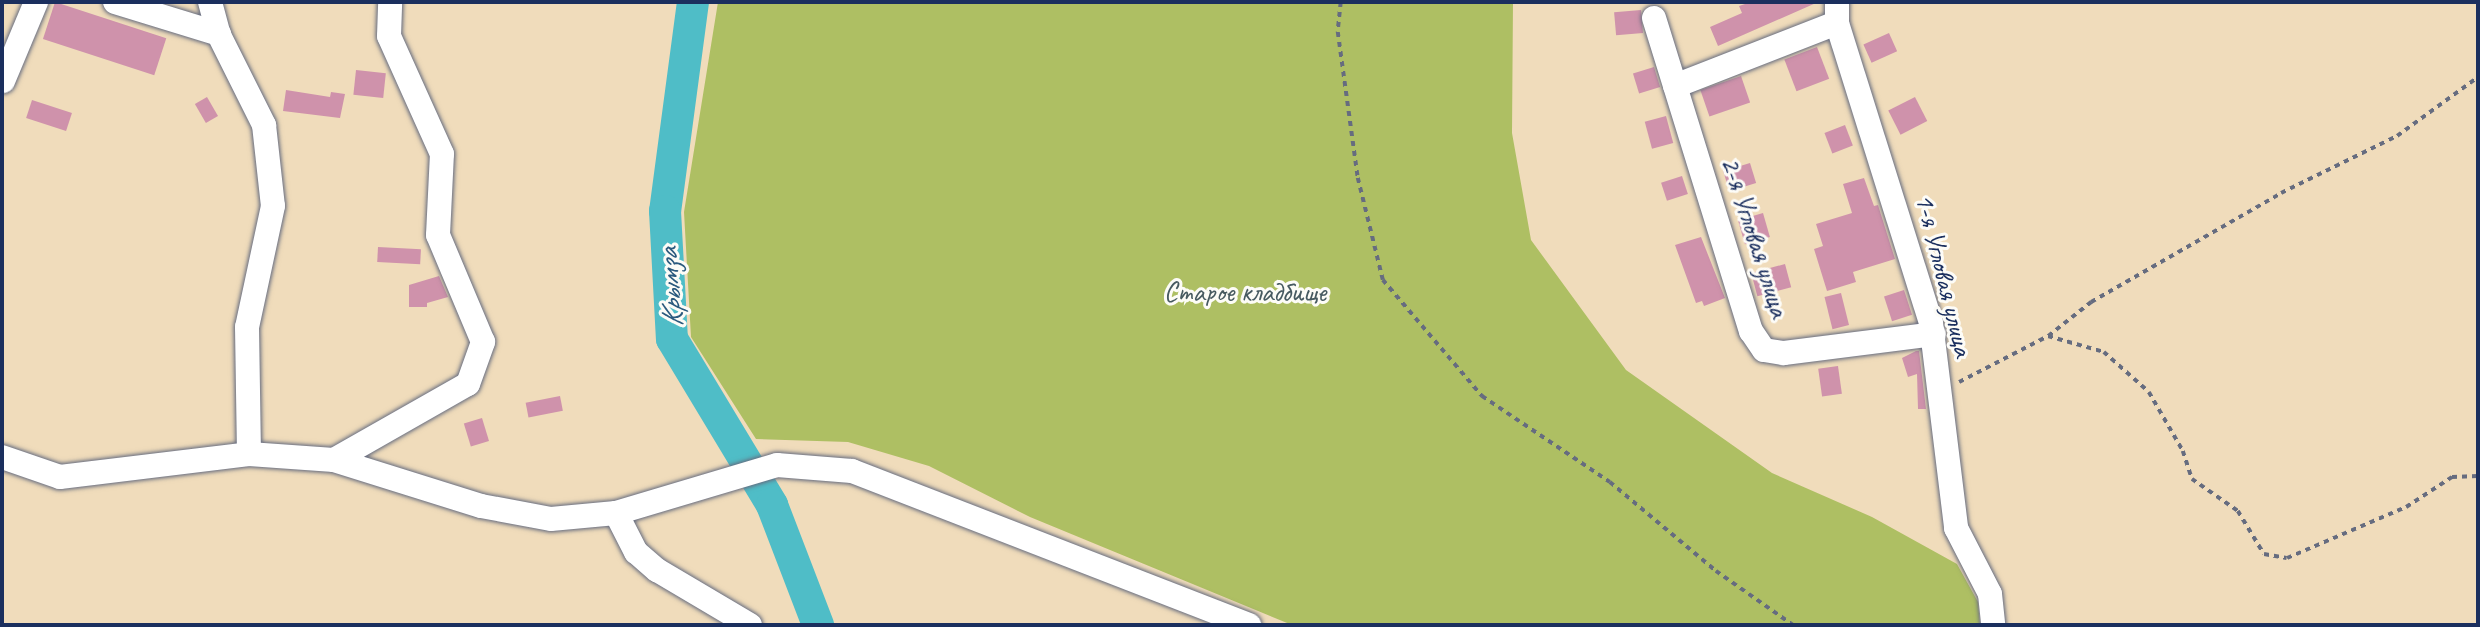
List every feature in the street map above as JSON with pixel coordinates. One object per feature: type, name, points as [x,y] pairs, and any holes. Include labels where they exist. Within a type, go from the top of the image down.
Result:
[{"type":"street","points":[[3,81],[36,2]]},
{"type":"street","points":[[115,2],[219,34]]},
{"type":"street","points":[[210,2],[219,34],[264,125],[273,206],[247,327],[249,454]]},
{"type":"street","points":[[334,460],[468,384],[484,342],[438,235],[442,154],[389,36],[390,2]]},
{"type":"street","points":[[1675,86],[1837,13]]},
{"type":"street","name":"1-я Угловая улица","points":[[1837,13],[1934,334],[1956,528],[1990,594],[1993,625]]},
{"type":"street","name":"2-я Угловая улица","points":[[1654,18],[1751,331],[1764,350],[1784,353],[1934,334]]},
{"type":"street","points":[[2,457],[61,477],[249,454],[334,460],[481,506],[551,519],[615,513],[777,465],[852,471],[1249,625]]},
{"type":"street","points":[[615,513],[636,552],[657,570],[750,625]]},
{"type":"path","points":[[1341,2],[1338,32],[1358,178],[1383,281],[1482,396],[1611,482],[1716,571],[1793,625]]},
{"type":"path","points":[[1940,391],[2048,336],[2091,302],[2281,193],[2397,136],[2478,77]]},
{"type":"path","points":[[2048,336],[2104,352],[2149,392],[2183,451],[2193,479],[2238,512],[2264,554],[2287,558],[2406,507],[2452,477],[2478,476]]},
{"type":"green space","name":"Старое кладбище","points":[[718,2],[1513,2],[1512,133],[1531,240],[1626,370],[1772,473],[1872,517],[1957,564],[1978,602],[1980,625],[1292,625],[1030,517],[929,466],[848,442],[756,439],[691,337],[684,212]]},
{"type":"building","points":[[55,2],[166,38],[154,75],[43,39]]},
{"type":"building","points":[[1751,2],[1816,3],[1718,46],[1710,27],[1742,13],[1739,6]]},
{"type":"building","points":[[1641,10],[1643,33],[1616,35],[1614,12]]},
{"type":"building","points":[[1889,33],[1897,51],[1872,63],[1863,44]]},
{"type":"building","points":[[1817,47],[1829,79],[1797,91],[1784,60]]},
{"type":"building","points":[[1654,67],[1660,87],[1639,94],[1633,73]]},
{"type":"building","points":[[356,70],[386,73],[383,98],[353,95]]},
{"type":"building","points":[[1741,76],[1750,102],[1709,116],[1700,90]]},
{"type":"building","points":[[286,90],[330,97],[331,92],[345,94],[340,118],[283,111]]},
{"type":"building","points":[[207,97],[218,116],[206,123],[195,104]]},
{"type":"building","points":[[1915,97],[1927,121],[1901,135],[1888,111]]},
{"type":"building","points":[[32,100],[72,113],[66,131],[26,118]]},
{"type":"building","points":[[1666,116],[1673,143],[1652,149],[1645,122]]},
{"type":"building","points":[[1845,125],[1853,146],[1832,153],[1824,133]]},
{"type":"building","points":[[1750,163],[1756,183],[1729,191],[1723,171]]},
{"type":"building","points":[[1682,176],[1688,194],[1667,201],[1661,183]]},
{"type":"building","points":[[1864,178],[1874,206],[1878,205],[1895,259],[1853,272],[1856,282],[1827,291],[1814,249],[1823,246],[1816,224],[1852,213],[1843,184]]},
{"type":"building","points":[[1763,213],[1770,237],[1745,244],[1738,220]]},
{"type":"building","points":[[1701,237],[1725,298],[1704,306],[1702,301],[1696,303],[1675,245]]},
{"type":"building","points":[[378,247],[421,249],[420,264],[377,262]]},
{"type":"building","points":[[1785,264],[1791,287],[1757,296],[1751,273]]},
{"type":"building","points":[[439,276],[448,297],[427,303],[427,307],[409,307],[409,285]]},
{"type":"building","points":[[1904,290],[1912,315],[1892,321],[1884,296]]},
{"type":"building","points":[[1841,293],[1849,325],[1832,329],[1825,297]]},
{"type":"building","points":[[1919,351],[1926,409],[1918,409],[1917,374],[1908,377],[1902,358]]},
{"type":"building","points":[[1838,366],[1842,394],[1822,397],[1818,369]]},
{"type":"building","points":[[560,396],[563,411],[529,417],[526,403]]},
{"type":"building","points":[[482,418],[489,441],[471,447],[464,424]]},
{"type":"waterway","name":"Крымза","points":[[693,2],[665,211],[672,339],[772,505],[818,625]]}]
